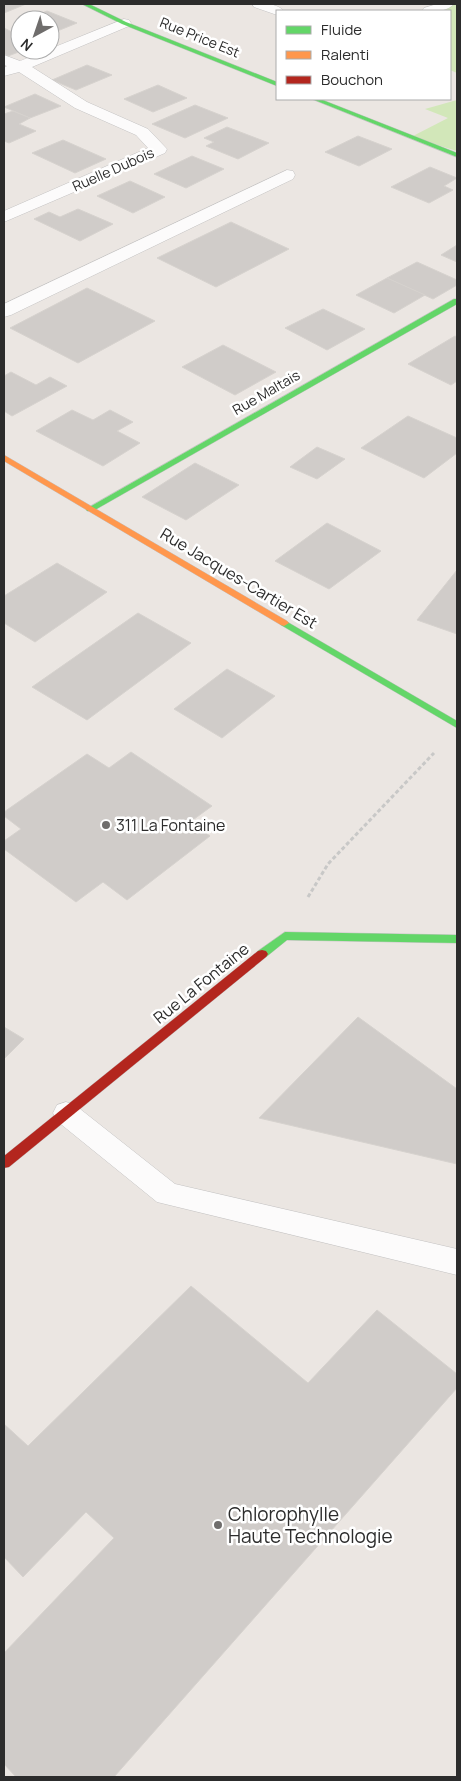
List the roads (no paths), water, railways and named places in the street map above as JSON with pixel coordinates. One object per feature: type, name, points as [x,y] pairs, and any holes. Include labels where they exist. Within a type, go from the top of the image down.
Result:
[{"type":"street","name":"Rue Price Est","points":[[85,4],[124,24],[276,84]]},
{"type":"street","points":[[4,74],[124,24]]},
{"type":"street","points":[[4,59],[21,67]]},
{"type":"street","name":"Ruelle Dubois","points":[[4,217],[159,149],[142,132],[81,105],[21,67]]},
{"type":"street","points":[[317,100],[457,155]]},
{"type":"street","points":[[4,311],[287,175]]},
{"type":"street","name":"Rue Maltais","points":[[90,509],[457,301]]},
{"type":"street","name":"Rue Jacques-Cartier Est","points":[[4,458],[457,725]]},
{"type":"street","name":"Rue La Fontaine","points":[[4,1163],[285,936],[457,939]]},
{"type":"lane","points":[[258,4],[276,10]]},
{"type":"lane","points":[[431,10],[448,4]]},
{"type":"lane","points":[[66,1113],[167,1194],[457,1262]]},
{"type":"place","name":"311 La Fontaine","points":[[106,825]]},
{"type":"place","name":"Chlorophylle Haute Technologie","points":[[218,1525]]}]
